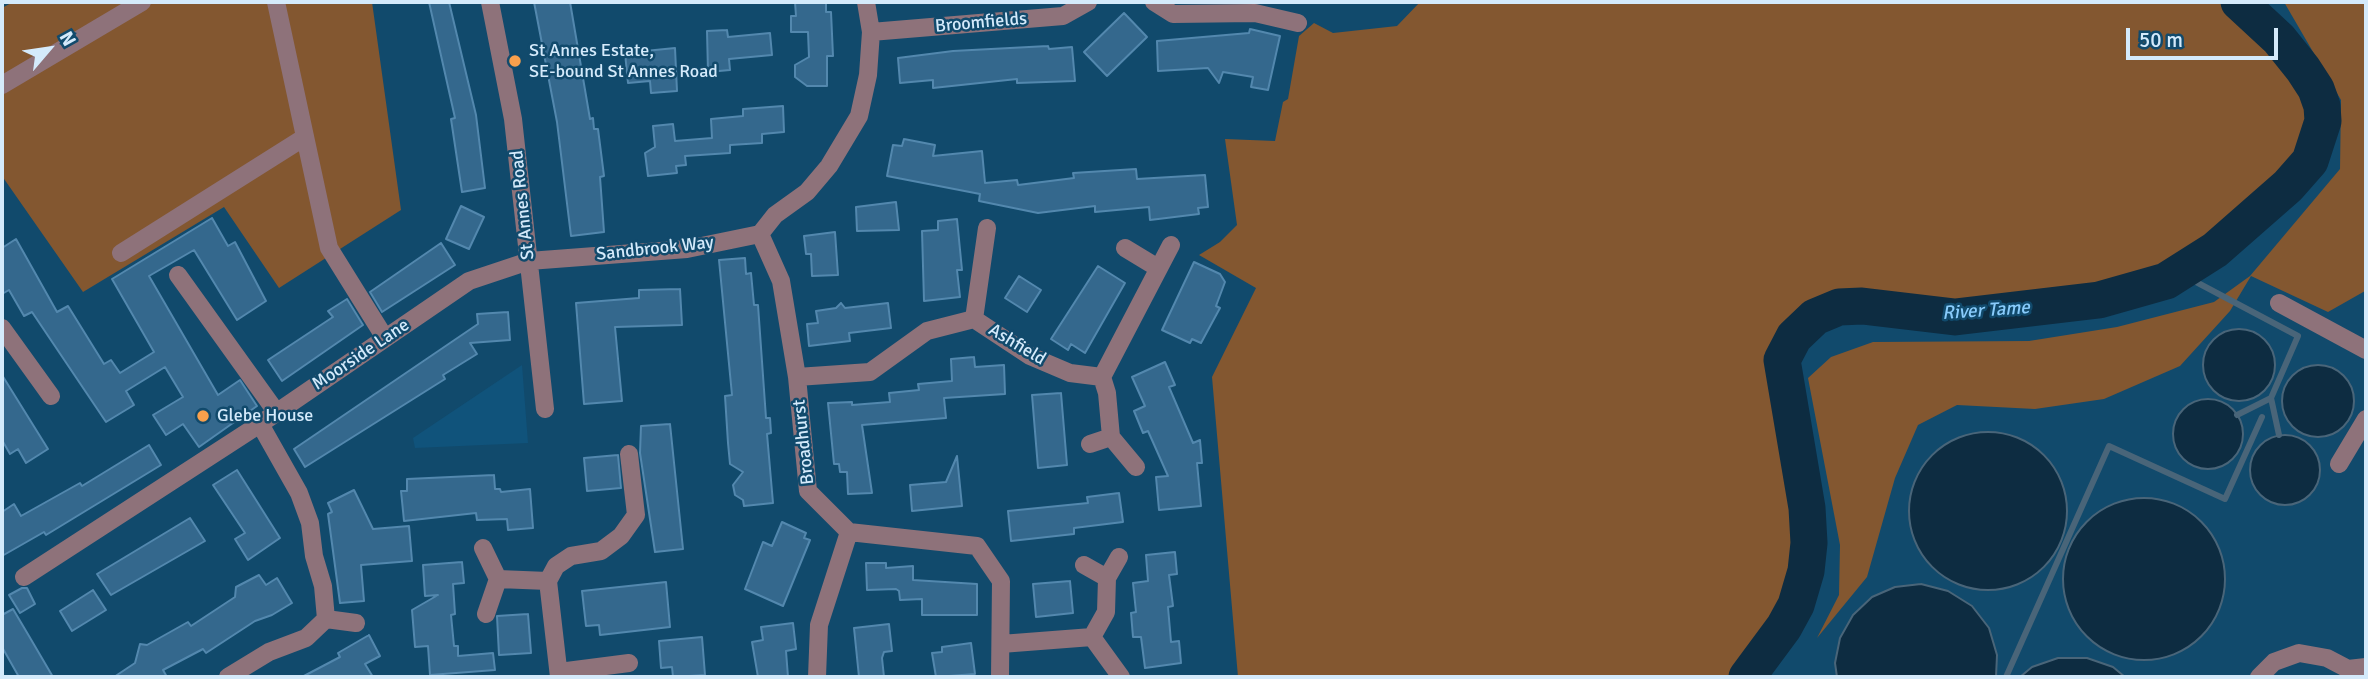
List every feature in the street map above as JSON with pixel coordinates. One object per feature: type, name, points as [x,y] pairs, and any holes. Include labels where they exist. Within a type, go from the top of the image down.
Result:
[{"type":"street","points":[[2,85],[142,2]]},
{"type":"street","points":[[276,2],[329,248],[385,338]]},
{"type":"street","name":"St Annes Road","points":[[490,2],[513,120],[545,409]]},
{"type":"street","points":[[760,234],[775,215],[807,192],[844,145],[859,116],[868,75],[871,32],[866,2]]},
{"type":"street","name":"Broomfields","points":[[871,32],[1063,16],[1088,2]]},
{"type":"street","points":[[1154,2],[1173,14],[1255,13],[1298,23]]},
{"type":"street","points":[[121,253],[305,137]]},
{"type":"street","name":"Ashfield","points":[[974,319],[987,228]]},
{"type":"street","name":"Sandbrook Way","points":[[529,261],[687,248],[760,234]]},
{"type":"street","name":"Broadhurst","points":[[760,234],[781,281],[797,377],[808,491],[849,532]]},
{"type":"street","points":[[1136,467],[1111,437],[1107,393],[1102,377],[1171,246]]},
{"type":"street","points":[[1125,248],[1158,268]]},
{"type":"street","name":"Moorside Lane","points":[[24,577],[260,424],[470,281],[529,261]]},
{"type":"street","points":[[178,275],[277,412]]},
{"type":"street","points":[[2279,303],[2366,350]]},
{"type":"street","name":"Ashfield","points":[[797,377],[870,372],[927,331],[974,319],[1030,356],[1070,373],[1102,377]]},
{"type":"street","points":[[2,328],[51,396]]},
{"type":"street","points":[[2339,464],[2366,419]]},
{"type":"street","points":[[260,424],[299,493],[310,523],[314,556],[323,586],[326,619]]},
{"type":"street","points":[[1090,444],[1111,437]]},
{"type":"street","points":[[629,454],[636,515],[621,536],[601,551],[571,556],[556,566],[548,581],[559,674],[629,663]]},
{"type":"street","points":[[817,677],[819,625],[849,532],[976,546],[1001,581],[1000,677]]},
{"type":"street","points":[[483,548],[498,579],[486,614]]},
{"type":"street","points":[[1092,637],[1105,612],[1107,578],[1119,557]]},
{"type":"street","points":[[1084,565],[1107,578]]},
{"type":"street","points":[[498,579],[548,581]]},
{"type":"street","points":[[326,619],[356,624]]},
{"type":"street","points":[[228,677],[270,652],[306,638],[326,619]]},
{"type":"street","points":[[1001,644],[1092,637]]},
{"type":"street","points":[[1092,637],[1121,677]]},
{"type":"street","points":[[2259,677],[2274,662],[2300,653],[2327,658],[2348,669],[2366,667]]},
{"type":"shaded area","points":[[13,2],[372,2],[401,210],[279,288],[224,207],[83,292],[2,176],[2,8]]},
{"type":"shaded area","points":[[1420,2],[2239,2],[2279,39],[2303,69],[2316,89],[2322,106],[2323,121],[2310,161],[2288,186],[2215,250],[2166,281],[2099,300],[1955,317],[1862,306],[1839,307],[1827,311],[1804,326],[1794,337],[1782,360],[1807,508],[1809,543],[1806,571],[1796,605],[1784,627],[1747,677],[1238,677],[1212,377],[1256,288],[1199,255],[1220,242],[1237,225],[1225,139],[1275,141],[1283,102],[1288,99],[1299,36],[1314,23],[1333,33],[1397,26]]},
{"type":"shaded area","points":[[2284,2],[2366,2],[2365,291],[2328,312],[2251,276],[2230,311],[2180,366],[2104,399],[2035,409],[1957,405],[1918,425],[1895,478],[1867,577],[1817,638],[1839,595],[1840,545],[1808,378],[1831,357],[1873,342],[2029,341],[2117,327],[2214,302],[2250,276],[2340,169],[2341,100]]},
{"type":"shaded area","points":[[2239,329],[2259,335],[2269,345],[2275,365],[2269,385],[2259,395],[2239,401],[2219,395],[2209,385],[2203,365],[2209,345],[2219,335]]},
{"type":"shaded area","points":[[522,365],[528,443],[415,448],[413,438]]},
{"type":"shaded area","points":[[2325,365],[2344,375],[2352,387],[2352,415],[2344,427],[2332,435],[2311,437],[2292,427],[2284,415],[2282,394],[2292,375],[2304,367]]},
{"type":"shaded area","points":[[2208,399],[2233,409],[2243,434],[2233,459],[2208,469],[2183,459],[2173,434],[2183,409]]},
{"type":"shaded area","points":[[1988,432],[2018,438],[2044,455],[2061,481],[2067,511],[2061,541],[2044,567],[2018,584],[1988,590],[1958,584],[1932,567],[1915,541],[1909,511],[1915,481],[1932,455],[1958,438]]},
{"type":"shaded area","points":[[2278,435],[2292,435],[2305,441],[2314,450],[2320,470],[2318,483],[2310,495],[2292,505],[2278,505],[2265,499],[2256,490],[2250,477],[2250,463],[2256,450],[2265,441]]},
{"type":"shaded area","points":[[2144,498],[2175,504],[2201,522],[2219,548],[2225,579],[2219,610],[2201,636],[2175,654],[2144,660],[2113,654],[2087,636],[2069,610],[2063,579],[2069,548],[2087,522],[2113,504]]},
{"type":"shaded area","points":[[1921,584],[1948,591],[1972,606],[1989,628],[1997,655],[1996,677],[1837,677],[1835,663],[1840,638],[1853,615],[1872,597],[1895,587]]},
{"type":"shaded area","points":[[2058,658],[2087,658],[2113,667],[2125,677],[2020,677],[2032,667]]},
{"type":"building","points":[[429,2],[449,2],[476,115],[485,188],[462,192],[451,119],[455,118]]},
{"type":"building","points":[[534,2],[570,2],[590,119],[593,118],[594,129],[598,129],[604,176],[600,177],[604,232],[571,236],[557,122]]},
{"type":"building","points":[[795,2],[826,2],[826,12],[831,12],[833,56],[827,56],[827,86],[807,86],[795,77],[795,65],[809,57],[808,32],[791,32],[791,16],[796,16]]},
{"type":"building","points":[[1124,13],[1147,37],[1107,76],[1084,52]]},
{"type":"building","points":[[1250,29],[1280,36],[1268,90],[1251,87],[1253,77],[1223,72],[1219,83],[1208,68],[1158,71],[1157,41],[1249,33]]},
{"type":"building","points":[[727,30],[728,37],[770,33],[772,55],[729,59],[730,70],[708,72],[707,31]]},
{"type":"building","points":[[1048,46],[1049,49],[1072,47],[1075,81],[1017,83],[1017,79],[933,88],[933,80],[900,83],[898,58],[953,51]]},
{"type":"building","points":[[675,48],[677,91],[651,93],[650,81],[628,83],[625,53]]},
{"type":"building","points":[[783,106],[784,132],[762,134],[762,143],[730,145],[730,153],[685,156],[686,165],[676,166],[677,173],[648,176],[645,153],[655,147],[653,126],[673,124],[675,141],[712,138],[711,119],[743,116],[743,109]]},
{"type":"building","points":[[904,139],[935,145],[933,156],[982,151],[985,183],[1017,180],[1018,185],[1074,178],[1073,173],[1136,169],[1137,179],[1205,175],[1208,207],[1198,208],[1199,214],[1150,220],[1149,207],[1095,212],[1095,206],[1038,213],[979,201],[980,194],[887,176],[893,145],[902,146]]},
{"type":"building","points":[[896,202],[899,230],[857,231],[856,207]]},
{"type":"building","points":[[461,206],[484,217],[469,249],[446,239]]},
{"type":"building","points":[[212,218],[228,246],[235,242],[266,301],[237,320],[194,250],[149,276],[218,395],[240,380],[257,406],[199,447],[183,424],[166,435],[153,415],[183,397],[165,367],[126,391],[134,405],[106,422],[32,312],[24,316],[9,290],[2,294],[2,248],[16,239],[57,312],[68,306],[104,364],[111,360],[120,373],[154,352],[112,279]]},
{"type":"building","points":[[957,219],[962,270],[957,270],[960,297],[924,301],[922,231],[938,230],[938,221]]},
{"type":"building","points":[[835,232],[838,275],[812,276],[811,254],[806,254],[804,236]]},
{"type":"building","points":[[441,243],[455,265],[382,312],[370,292]]},
{"type":"building","points":[[745,258],[746,274],[751,273],[754,305],[758,305],[766,418],[770,418],[771,433],[767,434],[773,503],[744,506],[743,500],[735,495],[733,485],[743,472],[730,464],[725,396],[732,395],[719,260]]},
{"type":"building","points":[[1194,262],[1220,274],[1225,282],[1216,306],[1220,308],[1201,343],[1192,339],[1190,343],[1162,330]]},
{"type":"building","points":[[1098,266],[1125,283],[1085,353],[1071,344],[1068,350],[1051,339]]},
{"type":"building","points":[[1019,276],[1041,290],[1027,312],[1005,298]]},
{"type":"building","points":[[680,289],[682,325],[615,327],[622,401],[584,404],[576,303],[639,298],[639,290]]},
{"type":"building","points":[[347,299],[363,325],[282,381],[268,360],[333,317],[328,311]]},
{"type":"building","points":[[841,303],[845,308],[888,303],[891,328],[849,333],[850,341],[809,346],[807,324],[818,323],[816,311],[836,308]]},
{"type":"building","points":[[508,312],[510,340],[470,343],[477,354],[443,375],[445,379],[305,467],[294,449],[478,324],[477,314]]},
{"type":"building","points":[[974,357],[975,367],[1004,365],[1005,394],[944,398],[946,418],[862,425],[872,493],[848,494],[847,472],[840,472],[839,464],[834,464],[828,403],[852,402],[852,405],[890,402],[889,393],[919,390],[918,384],[952,381],[951,359]]},
{"type":"building","points":[[1165,362],[1175,385],[1169,387],[1193,443],[1200,440],[1202,463],[1197,463],[1201,506],[1159,510],[1156,477],[1168,476],[1148,431],[1143,433],[1134,411],[1145,406],[1132,377]]},
{"type":"building","points":[[2,375],[48,449],[26,463],[18,449],[10,454],[2,440]]},
{"type":"building","points":[[1061,393],[1067,465],[1038,468],[1032,395]]},
{"type":"building","points":[[670,424],[683,549],[655,552],[640,453],[641,426]]},
{"type":"building","points":[[149,445],[161,465],[46,535],[44,532],[2,556],[2,512],[14,504],[21,516],[80,483],[82,486]]},
{"type":"building","points":[[618,455],[621,488],[587,491],[584,458]]},
{"type":"building","points":[[957,456],[962,506],[912,511],[910,485],[946,482]]},
{"type":"building","points":[[237,470],[280,538],[248,560],[235,539],[245,533],[213,485]]},
{"type":"building","points":[[494,475],[495,489],[500,489],[501,492],[530,489],[533,528],[508,530],[507,519],[477,520],[476,513],[404,521],[401,491],[407,491],[407,479]]},
{"type":"building","points":[[354,490],[373,529],[409,526],[412,561],[361,565],[364,601],[340,603],[328,514],[332,512],[328,503]]},
{"type":"building","points":[[1119,493],[1123,522],[1074,528],[1074,534],[1011,541],[1008,511],[1088,503],[1087,497]]},
{"type":"building","points":[[190,518],[205,541],[111,595],[97,574]]},
{"type":"building","points":[[782,522],[806,533],[804,538],[810,540],[783,606],[745,589],[763,542],[772,546]]},
{"type":"building","points":[[1175,552],[1177,574],[1169,575],[1173,606],[1168,607],[1171,642],[1179,641],[1181,663],[1145,668],[1141,637],[1133,637],[1131,613],[1136,612],[1133,583],[1148,581],[1146,555]]},
{"type":"building","points":[[462,562],[464,583],[453,584],[455,614],[451,615],[454,646],[458,646],[458,656],[493,653],[495,670],[430,675],[428,646],[415,647],[412,610],[438,595],[425,596],[423,565]]},
{"type":"building","points":[[866,563],[886,563],[886,568],[913,566],[913,580],[977,584],[977,615],[922,615],[922,599],[900,600],[899,591],[896,589],[867,590]]},
{"type":"building","points":[[259,575],[266,585],[277,578],[292,603],[255,621],[206,653],[203,649],[163,670],[167,677],[114,677],[135,663],[140,644],[147,645],[188,622],[191,626],[235,597],[236,587]]},
{"type":"building","points":[[1070,581],[1073,613],[1036,617],[1033,584]]},
{"type":"building","points":[[666,582],[670,627],[600,635],[599,625],[586,626],[582,591]]},
{"type":"building","points":[[27,588],[35,604],[20,613],[9,595]]},
{"type":"building","points":[[93,590],[106,610],[72,631],[60,611]]},
{"type":"building","points":[[13,609],[53,677],[19,677],[2,647],[2,615]]},
{"type":"building","points":[[528,614],[531,653],[499,655],[497,616]]},
{"type":"building","points":[[793,623],[796,649],[786,651],[788,677],[758,677],[752,642],[763,640],[761,627]]},
{"type":"building","points":[[889,624],[892,651],[884,652],[882,658],[884,677],[859,677],[854,628]]},
{"type":"building","points":[[369,635],[380,656],[365,664],[373,677],[302,677],[340,657],[338,653]]},
{"type":"building","points":[[702,637],[705,675],[673,677],[672,667],[661,668],[659,641]]},
{"type":"building","points":[[971,643],[975,674],[936,677],[932,653],[942,652],[942,647]]},
{"type":"waterway","name":"River Tame","points":[[1747,677],[1784,627],[1796,605],[1806,571],[1809,543],[1807,508],[1782,360],[1794,337],[1815,317],[1839,307],[1862,306],[1955,317],[2099,300],[2166,281],[2215,250],[2288,186],[2310,161],[2323,121],[2322,106],[2316,89],[2303,69],[2279,39],[2239,2]]},
{"type":"waterway","points":[[2181,274],[2298,336],[2271,398],[2237,415]]},
{"type":"waterway","points":[[2271,398],[2279,435]]},
{"type":"waterway","points":[[2006,677],[2109,446],[2225,499],[2262,417]]},
{"type":"place","name":"St Annes Estate, SE-bound St Annes Road","points":[[515,61]]},
{"type":"place","name":"Glebe House","points":[[203,416]]}]
